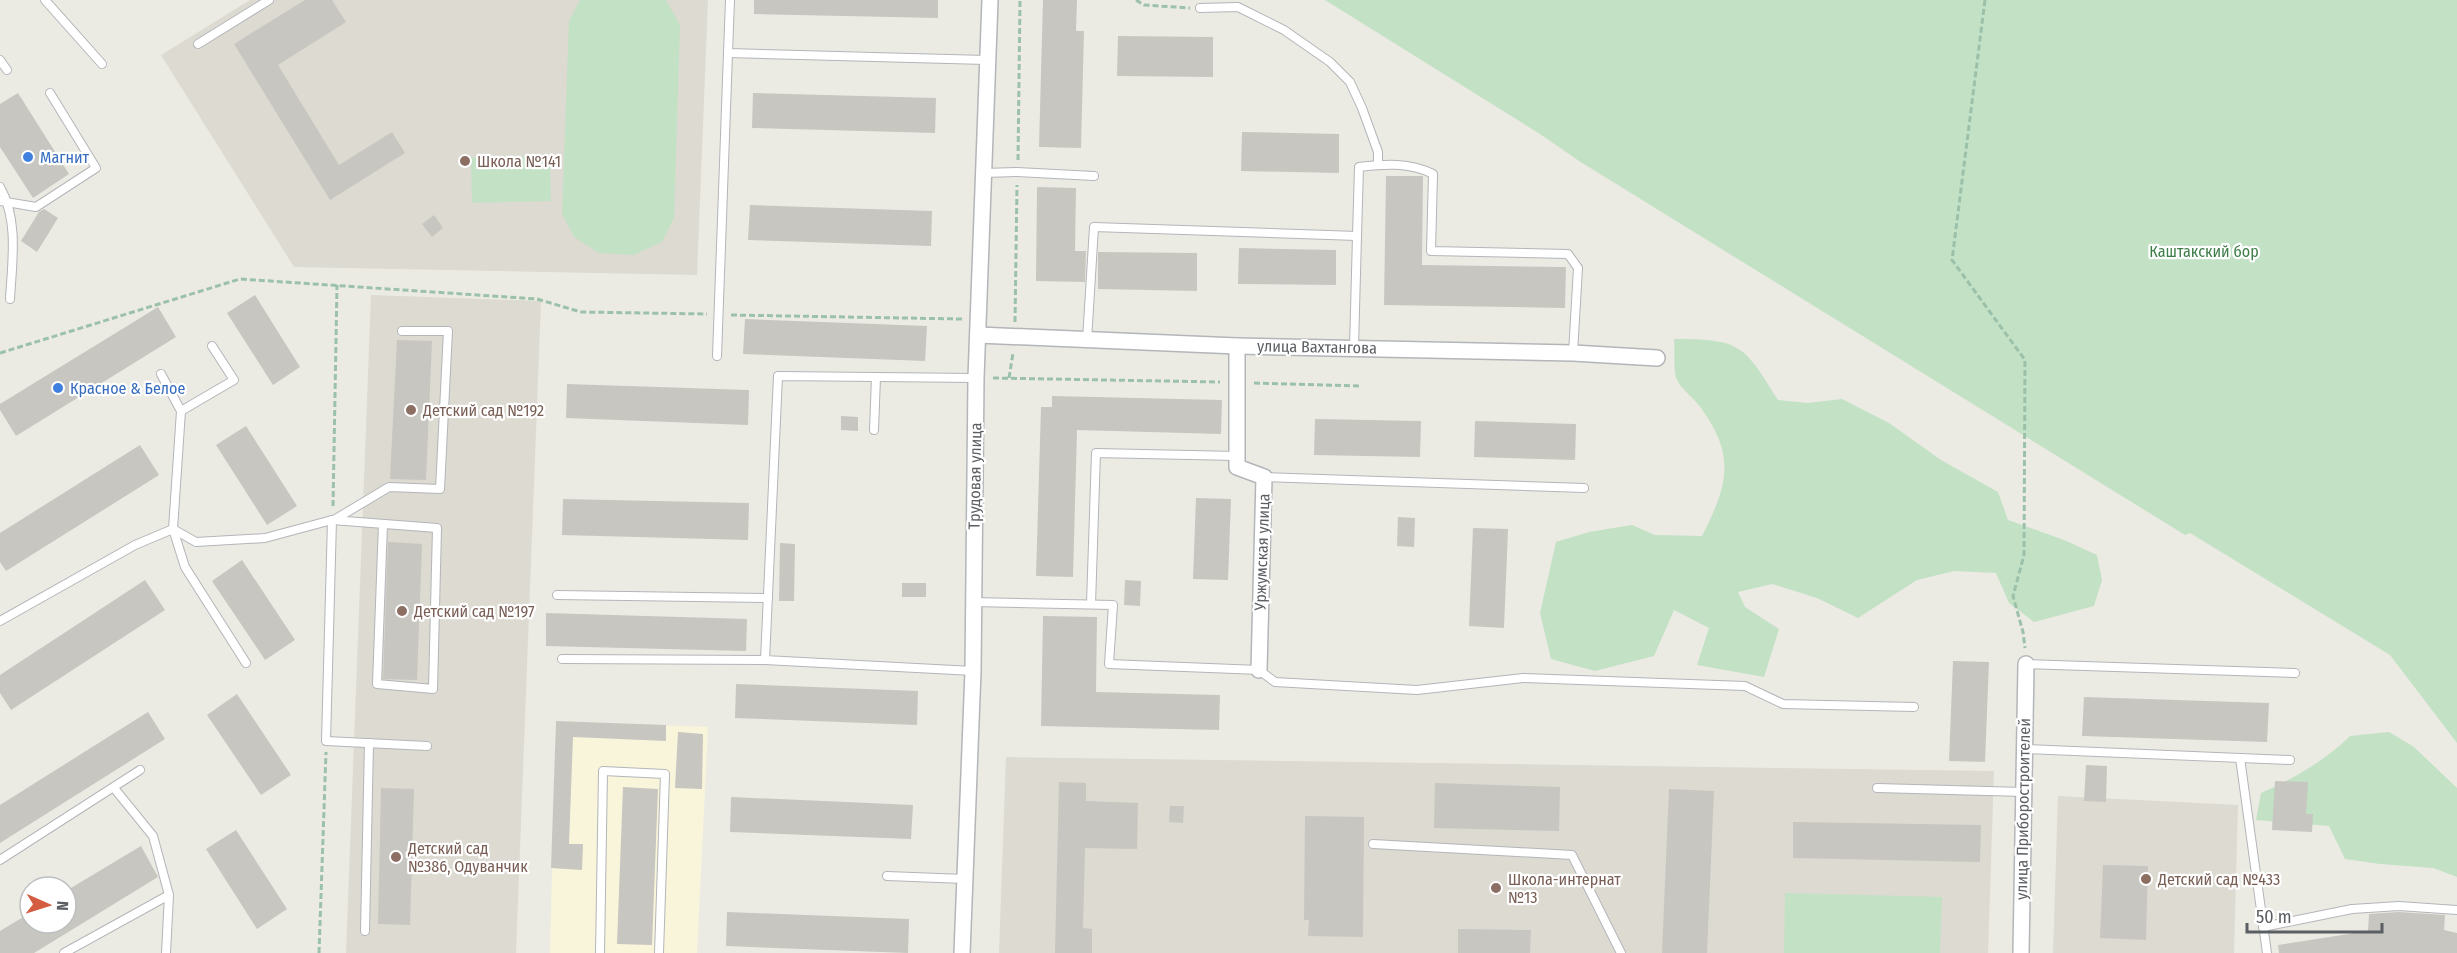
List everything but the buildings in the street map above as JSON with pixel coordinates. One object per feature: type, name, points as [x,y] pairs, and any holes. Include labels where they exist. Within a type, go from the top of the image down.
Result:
[{"type":"street","name":"Трудовая улица","points":[[962,953],[973,671],[976,378],[990,0]]},
{"type":"street","name":"улица Вахтангова","points":[[979,327],[1015,336],[1087,340],[1237,346],[1573,352],[1656,358]]},
{"type":"street","points":[[1237,346],[1237,456]]},
{"type":"street","name":"Уржумская улица","points":[[1237,456],[1237,467],[1264,477],[1259,670]]},
{"type":"street","name":"улица Приборостроителей","points":[[2021,953],[2026,664]]},
{"type":"lane","points":[[45,0],[102,64]]},
{"type":"lane","points":[[198,44],[269,0]]},
{"type":"lane","points":[[717,356],[730,0]]},
{"type":"lane","points":[[1200,8],[1238,7],[1284,30],[1330,62],[1350,82],[1378,152],[1378,165]]},
{"type":"lane","points":[[728,53],[986,60]]},
{"type":"lane","points":[[0,60],[7,70]]},
{"type":"lane","points":[[4,201],[36,207],[96,168],[50,93]]},
{"type":"lane","points":[[1354,348],[1359,167],[1378,165],[1418,166],[1433,174],[1431,251],[1568,254],[1578,268],[1573,352]]},
{"type":"lane","points":[[983,173],[1017,172],[1094,176]]},
{"type":"lane","points":[[0,188],[13,234],[10,299]]},
{"type":"lane","points":[[1087,340],[1094,227],[1357,236]]},
{"type":"lane","points":[[0,621],[135,545],[173,530],[196,542],[265,538],[332,520],[389,486],[440,489],[448,331],[402,331]]},
{"type":"lane","points":[[182,411],[234,380],[212,346]]},
{"type":"lane","points":[[162,374],[182,411],[173,530],[185,567],[246,663]]},
{"type":"lane","points":[[765,660],[778,376],[976,378]]},
{"type":"lane","points":[[874,430],[876,377]]},
{"type":"lane","points":[[1091,604],[1096,453],[1237,456]]},
{"type":"lane","points":[[1264,477],[1584,488]]},
{"type":"lane","points":[[332,520],[437,528],[433,688],[377,684],[383,524]]},
{"type":"lane","points":[[332,520],[326,741],[428,746]]},
{"type":"lane","points":[[557,595],[768,598]]},
{"type":"lane","points":[[973,602],[1113,604],[1109,664],[1259,670],[1275,682],[1417,690],[1523,678],[1744,686],[1784,704],[1914,708]]},
{"type":"lane","points":[[561,658],[765,660],[973,671]]},
{"type":"lane","points":[[2026,664],[2295,673]]},
{"type":"lane","points":[[365,931],[369,743]]},
{"type":"lane","points":[[2025,749],[2290,759]]},
{"type":"lane","points":[[2240,758],[2267,953]]},
{"type":"lane","points":[[0,860],[140,770]]},
{"type":"lane","points":[[600,953],[603,771],[665,774],[659,953]]},
{"type":"lane","points":[[114,788],[153,836],[169,895],[166,953]]},
{"type":"lane","points":[[1877,788],[2024,792]]},
{"type":"lane","points":[[1373,844],[1572,855],[1622,953]]},
{"type":"lane","points":[[887,876],[965,879]]},
{"type":"lane","points":[[64,953],[169,895]]},
{"type":"lane","points":[[2263,927],[2352,909],[2399,906],[2457,910]]},
{"type":"path","points":[[1009,378],[1015,336],[1020,0]]},
{"type":"path","points":[[1136,0],[1144,5],[1200,8]]},
{"type":"path","points":[[1986,0],[1952,260],[2025,360],[2024,555],[2013,596],[2024,632],[2026,664]]},
{"type":"path","points":[[0,352],[240,279],[537,299],[581,312],[719,314],[979,327]]},
{"type":"path","points":[[332,520],[337,285]]},
{"type":"path","points":[[976,378],[1360,386]]},
{"type":"path","points":[[318,953],[326,741]]},
{"type":"shaded area","name":"Школа №141","points":[[250,0],[708,0],[697,275],[294,267],[161,55]]},
{"type":"shaded area","points":[[371,295],[541,301],[516,953],[346,953]]},
{"type":"shaded area","points":[[556,721],[708,727],[697,953],[550,953]]},
{"type":"shaded area","name":"Школа-интернат №13","points":[[1006,757],[1994,771],[1988,953],[999,953]]},
{"type":"shaded area","name":"Детский сад №433","points":[[2058,796],[2238,805],[2234,953],[2053,953]]},
{"type":"green space","points":[[580,0],[666,0],[680,25],[674,218],[662,242],[633,255],[599,253],[574,237],[562,214],[569,21]]},
{"type":"green space","name":"Каштакский бор","points":[[1325,0],[2457,0],[2457,743],[2390,655],[2190,533],[2185,535],[1579,161],[1540,134]]},
{"type":"green space","points":[[550,156],[551,201],[472,203],[471,157]]},
{"type":"green space","points":[[1674,339],[1714,341],[1738,349],[1757,367],[1778,400],[1808,403],[1842,399],[1889,423],[1941,460],[1998,492],[2008,520],[2064,540],[2097,555],[2102,580],[2094,606],[2034,622],[2009,603],[1996,573],[1954,571],[1917,580],[1858,618],[1817,598],[1772,584],[1738,592],[1745,607],[1779,629],[1764,677],[1697,665],[1709,628],[1674,610],[1654,656],[1595,671],[1551,659],[1540,613],[1556,542],[1589,532],[1632,525],[1655,535],[1702,536],[1718,501],[1724,471],[1724,456],[1720,441],[1701,408],[1677,380]]},
{"type":"green space","points":[[2389,732],[2414,747],[2457,788],[2457,877],[2433,868],[2345,859],[2329,826],[2256,820],[2261,793],[2308,768],[2350,736]]},
{"type":"green space","points":[[1785,893],[1942,897],[1940,953],[1784,953]]},
{"type":"place","name":"Магнит","points":[[28,157]]},
{"type":"place","name":"Школа №141","points":[[465,161]]},
{"type":"place","name":"Красное & Белое","points":[[58,388]]},
{"type":"place","name":"Детский сад №192","points":[[411,410]]},
{"type":"place","name":"Детский сад №197","points":[[402,611]]},
{"type":"place","name":"Детский сад №386, Одуванчик","points":[[396,857]]},
{"type":"place","name":"Детский сад №433","points":[[2146,879]]},
{"type":"place","name":"Школа-интернат №13","points":[[1496,888]]}]
